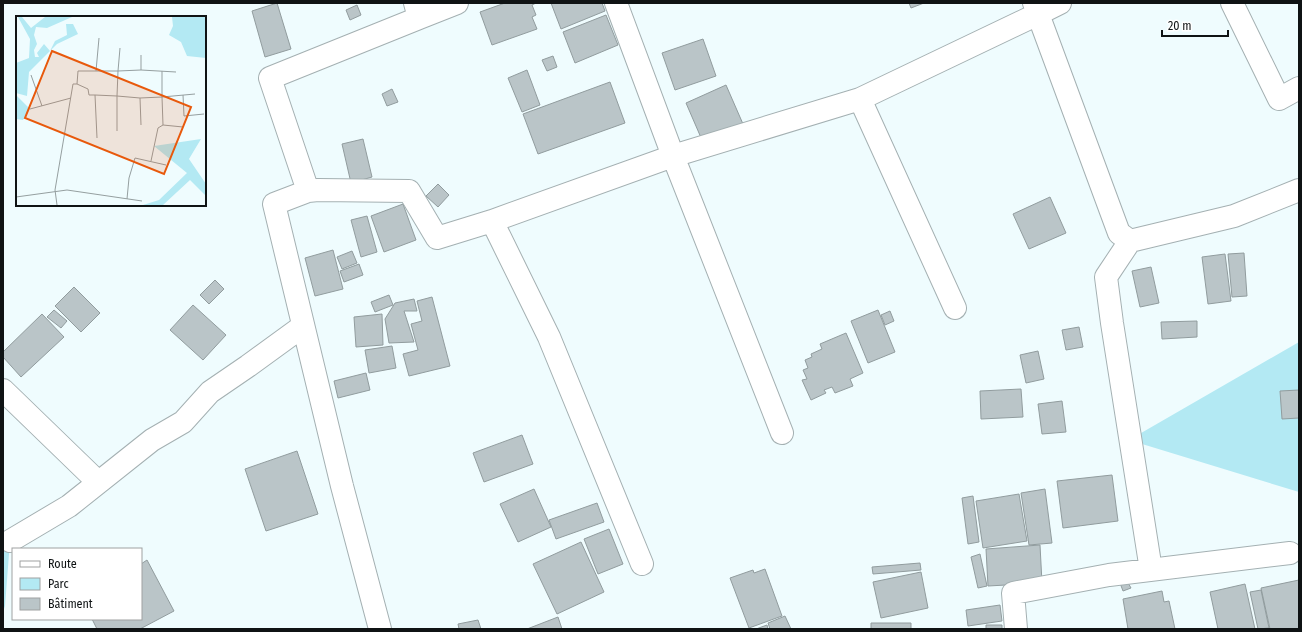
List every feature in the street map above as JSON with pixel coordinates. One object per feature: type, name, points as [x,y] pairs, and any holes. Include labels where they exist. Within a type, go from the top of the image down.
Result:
[{"type":"street","points":[[308,191],[270,78],[417,11],[457,3]]},
{"type":"street","points":[[616,3],[673,156],[782,433]]},
{"type":"street","points":[[380,629],[342,486],[274,204],[308,191],[318,190],[409,191],[437,238],[492,221],[673,156],[860,99],[1036,9],[1060,3]]},
{"type":"street","points":[[1232,3],[1279,99],[1299,88]]},
{"type":"street","points":[[1036,9],[1119,233],[1130,241]]},
{"type":"street","points":[[860,99],[955,308]]},
{"type":"street","points":[[1151,570],[1106,277],[1130,241],[1234,216],[1299,190]]},
{"type":"street","points":[[492,221],[549,337],[642,564]]},
{"type":"street","points":[[10,541],[69,506],[152,440],[183,422],[210,392],[303,326]]},
{"type":"street","points":[[3,390],[98,482]]},
{"type":"street","points":[[1016,629],[1013,593],[1109,575],[1290,553]]},
{"type":"green space","points":[[1299,342],[1299,492],[1129,440]]},
{"type":"green space","points":[[3,537],[10,541],[5,606],[3,612]]},
{"type":"building","points":[[277,3],[291,49],[265,57],[252,11]]},
{"type":"building","points":[[505,3],[536,3],[532,5],[536,15],[532,17],[537,29],[492,45],[480,12]]},
{"type":"building","points":[[551,3],[602,3],[605,11],[561,29]]},
{"type":"building","points":[[909,3],[924,3],[911,8]]},
{"type":"building","points":[[357,5],[361,15],[350,20],[346,10]]},
{"type":"building","points":[[606,15],[618,45],[575,63],[563,32]]},
{"type":"building","points":[[703,39],[716,76],[675,90],[662,53]]},
{"type":"building","points":[[553,56],[557,67],[547,71],[542,60]]},
{"type":"building","points":[[527,70],[540,105],[522,112],[508,78]]},
{"type":"building","points":[[610,82],[625,123],[538,154],[523,114]]},
{"type":"building","points":[[726,85],[743,124],[702,140],[686,103]]},
{"type":"building","points":[[392,89],[398,102],[387,106],[382,94]]},
{"type":"building","points":[[363,139],[372,177],[351,183],[342,144]]},
{"type":"building","points":[[438,184],[449,195],[438,207],[426,196]]},
{"type":"building","points":[[1050,197],[1066,233],[1029,249],[1013,214]]},
{"type":"building","points":[[403,204],[416,240],[384,252],[371,216]]},
{"type":"building","points":[[367,216],[377,252],[361,257],[351,220]]},
{"type":"building","points":[[333,250],[343,289],[315,296],[305,258]]},
{"type":"building","points":[[352,251],[357,263],[342,269],[337,257]]},
{"type":"building","points":[[1244,253],[1247,296],[1232,297],[1228,254]]},
{"type":"building","points":[[1225,254],[1231,301],[1208,304],[1202,257]]},
{"type":"building","points":[[359,264],[363,275],[344,282],[340,271]]},
{"type":"building","points":[[1151,267],[1159,303],[1140,307],[1132,271]]},
{"type":"building","points":[[215,280],[224,289],[209,304],[200,295]]},
{"type":"building","points":[[74,287],[100,313],[81,332],[55,306]]},
{"type":"building","points":[[389,295],[393,305],[375,312],[371,302]]},
{"type":"building","points":[[432,297],[450,366],[409,376],[403,354],[418,350],[411,324],[422,321],[417,301]]},
{"type":"building","points":[[414,299],[417,311],[404,311],[414,342],[389,343],[385,319],[395,303]]},
{"type":"building","points":[[193,305],[226,335],[203,360],[170,330]]},
{"type":"building","points":[[54,310],[67,321],[61,328],[47,317]]},
{"type":"building","points":[[878,310],[895,352],[868,363],[851,321]]},
{"type":"building","points":[[890,311],[894,321],[885,325],[881,315]]},
{"type":"building","points":[[42,314],[64,337],[21,377],[3,357],[3,352]]},
{"type":"building","points":[[382,314],[383,345],[356,347],[354,317]]},
{"type":"building","points":[[1197,321],[1197,337],[1162,339],[1161,322]]},
{"type":"building","points":[[1079,327],[1083,347],[1066,350],[1062,330]]},
{"type":"building","points":[[846,333],[863,373],[850,379],[853,386],[835,393],[832,387],[824,390],[826,393],[811,400],[802,380],[807,379],[803,370],[808,368],[805,360],[812,357],[811,354],[822,349],[820,344]]},
{"type":"building","points":[[392,346],[396,368],[369,373],[365,350]]},
{"type":"building","points":[[1038,351],[1044,379],[1026,383],[1020,355]]},
{"type":"building","points":[[366,373],[370,390],[338,398],[334,381]]},
{"type":"building","points":[[1021,389],[1023,417],[981,419],[980,391]]},
{"type":"building","points":[[1299,390],[1299,418],[1282,419],[1280,391]]},
{"type":"building","points":[[1062,401],[1066,432],[1042,434],[1038,404]]},
{"type":"building","points":[[522,435],[533,464],[484,482],[473,453]]},
{"type":"building","points":[[297,451],[318,514],[266,531],[245,469]]},
{"type":"building","points":[[1112,475],[1118,521],[1063,528],[1057,481]]},
{"type":"building","points":[[534,489],[551,527],[518,542],[500,504]]},
{"type":"building","points":[[1045,489],[1052,543],[1029,545],[1021,493]]},
{"type":"building","points":[[1019,494],[1027,541],[983,548],[976,501]]},
{"type":"building","points":[[973,496],[979,542],[968,544],[962,498]]},
{"type":"building","points":[[597,503],[604,522],[556,539],[549,520]]},
{"type":"building","points":[[609,529],[623,564],[598,574],[584,539]]},
{"type":"building","points":[[581,542],[604,592],[557,614],[533,564]]},
{"type":"building","points":[[1040,545],[1042,583],[988,586],[986,549]]},
{"type":"building","points":[[980,554],[987,586],[978,588],[971,557]]},
{"type":"building","points":[[147,560],[174,611],[140,629],[97,629],[92,620],[142,620],[142,563]]},
{"type":"building","points":[[920,563],[921,570],[873,574],[872,567]]},
{"type":"building","points":[[765,569],[782,616],[749,628],[730,578],[753,570],[754,573]]},
{"type":"building","points":[[921,572],[928,608],[881,618],[873,582]]},
{"type":"building","points":[[1299,580],[1299,629],[1270,629],[1261,588]]},
{"type":"building","points":[[1127,581],[1131,588],[1123,591],[1120,583]]},
{"type":"building","points":[[1245,584],[1255,629],[1218,629],[1210,592]]},
{"type":"building","points":[[1261,590],[1269,628],[1258,629],[1250,592]]},
{"type":"building","points":[[1162,591],[1164,602],[1169,601],[1175,629],[1128,629],[1123,599]]},
{"type":"building","points":[[1000,605],[1002,621],[968,626],[966,610]]},
{"type":"building","points":[[785,616],[791,629],[770,629],[768,623]]},
{"type":"building","points":[[558,617],[562,629],[527,629]]},
{"type":"building","points":[[478,620],[481,629],[459,629],[458,624]]},
{"type":"building","points":[[871,623],[911,623],[911,629],[871,629]]},
{"type":"building","points":[[767,625],[768,629],[756,629]]},
{"type":"building","points":[[986,625],[1002,625],[1002,629],[986,629]]}]
